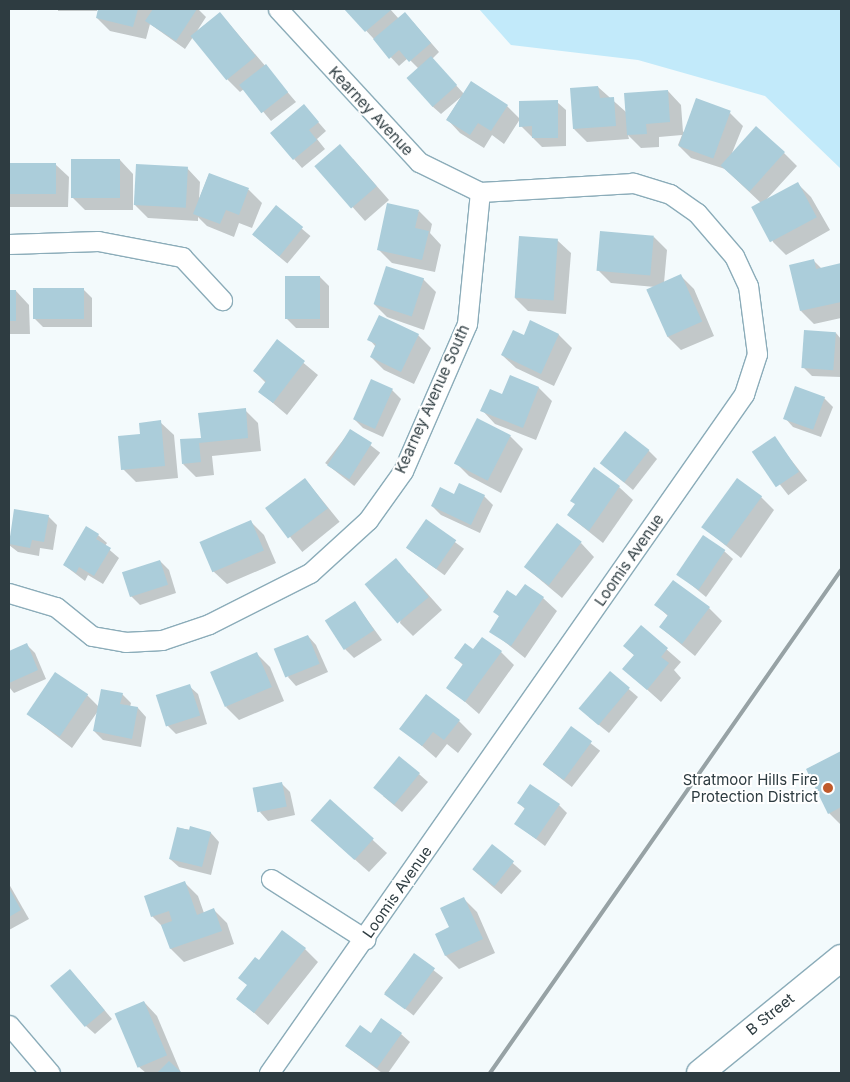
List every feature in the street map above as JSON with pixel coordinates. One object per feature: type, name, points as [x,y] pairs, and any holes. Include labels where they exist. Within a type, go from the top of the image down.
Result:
[{"type":"main road","name":"B Street","points":[[700,1073],[841,958]]},
{"type":"street","name":"Kearney Avenue","points":[[278,9],[419,162],[480,192]]},
{"type":"street","name":"Loomis Avenue","points":[[269,1073],[365,939],[744,394],[757,354],[748,286],[734,256],[697,213],[670,194],[633,183],[480,192]]},
{"type":"street","name":"Kearney Avenue South","points":[[9,593],[56,607],[92,636],[125,642],[162,640],[209,624],[316,568],[368,520],[403,471],[464,332],[467,324],[480,192]]},
{"type":"street","points":[[9,244],[98,241],[182,257],[222,300]]},
{"type":"street","points":[[271,879],[365,939]]},
{"type":"street","points":[[9,1025],[50,1073]]},
{"type":"shaded area","points":[[479,9],[841,9],[841,169],[765,96],[638,60],[511,45]]},
{"type":"building","points":[[98,9],[138,9],[133,27],[96,18]]},
{"type":"building","points":[[153,9],[197,9],[176,41],[145,21]]},
{"type":"building","points":[[344,9],[390,9],[391,10],[365,32]]},
{"type":"building","points":[[220,12],[256,56],[226,80],[190,36]]},
{"type":"building","points":[[405,12],[431,43],[409,62],[399,50],[389,59],[373,39]]},
{"type":"building","points":[[431,56],[457,85],[433,107],[406,78]]},
{"type":"building","points":[[266,64],[288,92],[261,113],[239,85]]},
{"type":"building","points":[[471,81],[508,105],[491,131],[478,123],[470,135],[446,120]]},
{"type":"building","points":[[598,86],[600,98],[614,97],[616,126],[573,129],[570,88]]},
{"type":"building","points":[[668,90],[670,122],[646,124],[647,134],[627,135],[624,93]]},
{"type":"building","points":[[696,98],[731,111],[713,159],[679,146]]},
{"type":"building","points":[[558,100],[558,138],[532,138],[532,126],[519,127],[519,101]]},
{"type":"building","points":[[304,104],[319,122],[309,130],[317,140],[293,160],[270,133]]},
{"type":"building","points":[[756,126],[785,152],[750,191],[721,165]]},
{"type":"building","points":[[340,144],[377,186],[351,209],[314,166]]},
{"type":"building","points":[[71,159],[120,159],[120,198],[71,198]]},
{"type":"building","points":[[9,163],[56,163],[56,194],[9,194]]},
{"type":"building","points":[[136,164],[188,167],[186,208],[134,205]]},
{"type":"building","points":[[209,173],[249,188],[239,215],[226,210],[220,224],[193,214]]},
{"type":"building","points":[[798,182],[817,217],[770,242],[751,207]]},
{"type":"building","points":[[387,203],[419,210],[415,228],[429,231],[422,260],[377,250]]},
{"type":"building","points":[[276,205],[303,227],[279,257],[252,235]]},
{"type":"building","points":[[600,231],[654,236],[650,276],[597,271]]},
{"type":"building","points":[[519,236],[558,239],[554,301],[515,298]]},
{"type":"building","points":[[814,259],[816,269],[841,263],[841,302],[800,311],[789,265]]},
{"type":"building","points":[[386,266],[424,278],[412,316],[374,304]]},
{"type":"building","points":[[681,274],[702,322],[667,337],[646,289]]},
{"type":"building","points":[[285,276],[320,276],[320,319],[285,319]]},
{"type":"building","points":[[33,288],[84,288],[84,319],[33,319]]},
{"type":"building","points":[[9,290],[16,290],[16,321],[9,321]]},
{"type":"building","points":[[379,315],[419,334],[401,372],[370,357],[376,344],[367,340]]},
{"type":"building","points":[[530,320],[559,334],[541,374],[501,355],[513,330],[524,335]]},
{"type":"building","points":[[804,330],[836,332],[833,370],[801,368]]},
{"type":"building","points":[[277,339],[305,361],[273,403],[258,392],[266,381],[253,371]]},
{"type":"building","points":[[510,375],[539,387],[523,428],[480,411],[490,389],[502,394]]},
{"type":"building","points":[[371,379],[393,389],[375,429],[353,419]]},
{"type":"building","points":[[795,386],[825,397],[813,430],[783,419]]},
{"type":"building","points":[[246,408],[248,438],[199,443],[201,462],[182,464],[180,439],[201,438],[198,413]]},
{"type":"building","points":[[477,418],[511,435],[488,481],[454,463]]},
{"type":"building","points":[[161,420],[165,466],[121,470],[118,436],[140,434],[139,423]]},
{"type":"building","points":[[350,429],[372,443],[349,479],[327,465]]},
{"type":"building","points":[[625,431],[649,450],[624,482],[600,463]]},
{"type":"building","points":[[775,436],[799,472],[776,487],[752,452]]},
{"type":"building","points":[[594,467],[620,486],[589,531],[567,515],[575,504],[570,501]]},
{"type":"building","points":[[305,478],[328,508],[288,538],[265,508]]},
{"type":"building","points":[[737,478],[762,496],[726,546],[701,527]]},
{"type":"building","points":[[459,483],[485,495],[471,525],[431,506],[440,487],[454,494]]},
{"type":"building","points":[[14,509],[49,515],[44,542],[32,540],[30,548],[9,544]]},
{"type":"building","points":[[426,519],[456,540],[436,569],[406,548]]},
{"type":"building","points":[[251,520],[264,550],[212,572],[199,542]]},
{"type":"building","points":[[557,523],[582,542],[549,586],[524,567]]},
{"type":"building","points":[[86,526],[99,534],[96,539],[111,548],[94,576],[79,567],[76,573],[63,565]]},
{"type":"building","points":[[703,535],[725,550],[699,590],[676,575]]},
{"type":"building","points":[[396,558],[429,597],[397,623],[365,584]]},
{"type":"building","points":[[160,560],[168,585],[130,597],[122,572]]},
{"type":"building","points":[[673,580],[710,607],[682,644],[659,627],[668,615],[654,605]]},
{"type":"building","points":[[525,584],[544,597],[511,646],[489,632],[499,616],[493,612],[507,590],[516,596]]},
{"type":"building","points":[[355,601],[374,630],[344,650],[325,621]]},
{"type":"building","points":[[641,625],[668,648],[661,657],[669,663],[647,690],[622,669],[634,655],[623,646]]},
{"type":"building","points":[[308,635],[320,664],[285,678],[274,649]]},
{"type":"building","points":[[482,637],[502,651],[465,702],[446,688],[463,664],[454,658],[465,643],[473,649]]},
{"type":"building","points":[[27,643],[38,670],[9,683],[9,651]]},
{"type":"building","points":[[257,652],[272,687],[225,707],[210,672]]},
{"type":"building","points":[[610,671],[630,688],[598,725],[579,709]]},
{"type":"building","points":[[55,672],[88,694],[60,737],[26,714]]},
{"type":"building","points":[[190,684],[200,715],[166,727],[156,695]]},
{"type":"building","points":[[101,689],[123,693],[120,704],[138,707],[132,739],[93,731]]},
{"type":"building","points":[[426,694],[460,720],[444,740],[433,732],[422,746],[399,729]]},
{"type":"building","points":[[571,726],[592,741],[564,780],[543,765]]},
{"type":"building","name":"Stratmoor Hills Fire Protection District","points":[[841,751],[841,807],[828,814],[806,769]]},
{"type":"building","points":[[399,756],[420,773],[394,805],[373,788]]},
{"type":"building","points":[[282,782],[287,807],[257,812],[253,788]]},
{"type":"building","points":[[530,784],[560,804],[536,839],[514,824],[525,808],[517,803]]},
{"type":"building","points":[[330,799],[374,838],[354,860],[311,821]]},
{"type":"building","points":[[190,826],[211,832],[202,867],[169,859],[177,827],[189,830]]},
{"type":"building","points":[[492,844],[514,861],[494,886],[472,869]]},
{"type":"building","points":[[185,881],[197,915],[214,908],[222,931],[170,949],[161,925],[172,921],[169,911],[151,917],[144,896]]},
{"type":"building","points":[[9,888],[21,910],[9,917]]},
{"type":"building","points":[[464,897],[483,939],[445,956],[435,934],[449,927],[440,908]]},
{"type":"building","points":[[282,930],[306,948],[254,1013],[236,999],[247,985],[238,978],[255,957],[259,960]]},
{"type":"building","points":[[414,953],[435,968],[405,1010],[384,994]]},
{"type":"building","points":[[70,969],[105,1010],[85,1027],[50,986]]},
{"type":"building","points":[[144,1001],[167,1055],[138,1068],[115,1014]]},
{"type":"building","points":[[381,1018],[402,1033],[377,1068],[345,1046],[360,1025],[371,1033]]},
{"type":"building","points":[[169,1061],[182,1073],[157,1073]]},
{"type":"railway","points":[[490,1073],[841,570]]},
{"type":"place","name":"Stratmoor Hills Fire Protection District","points":[[828,788]]}]
